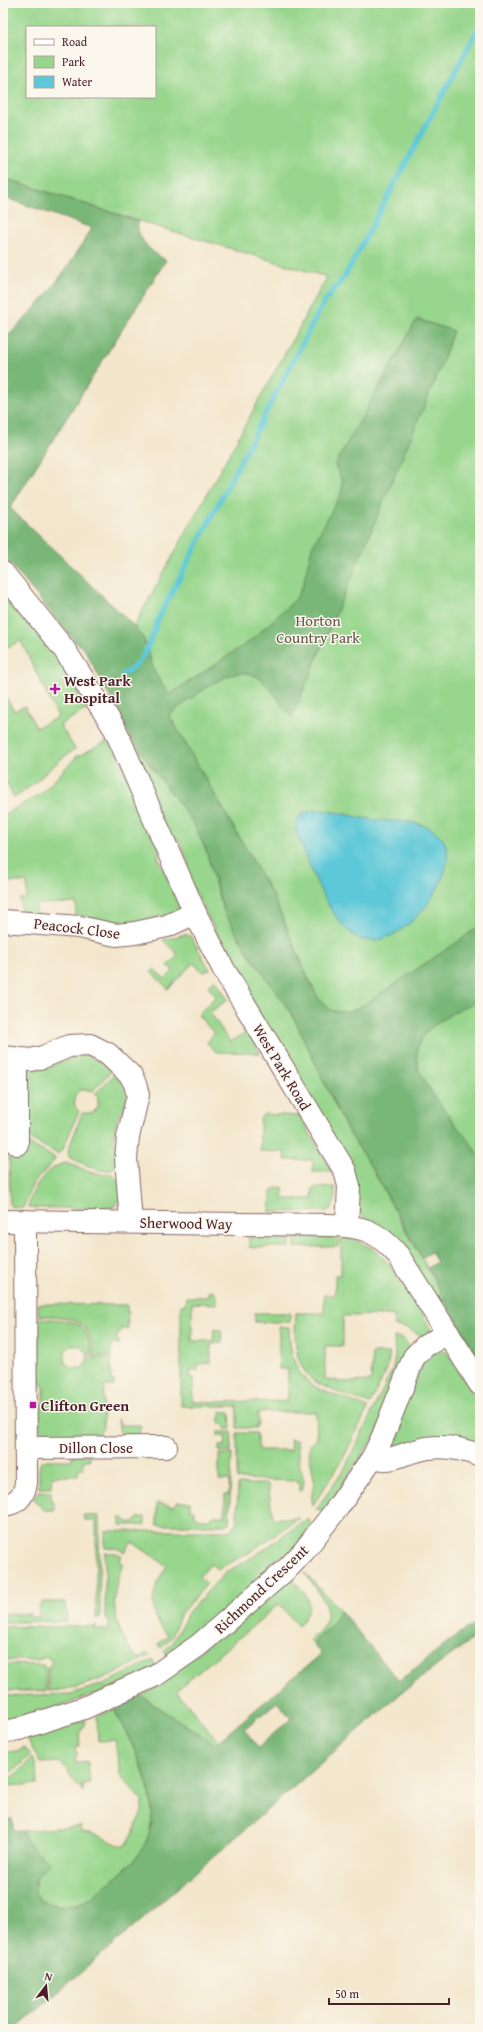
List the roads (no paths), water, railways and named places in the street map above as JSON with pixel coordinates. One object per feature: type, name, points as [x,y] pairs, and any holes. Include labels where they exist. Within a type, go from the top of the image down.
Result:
[{"type":"street","name":"West Park Road","points":[[3,573],[64,649],[115,729],[195,913],[224,970],[345,1171],[349,1186],[347,1226]]},
{"type":"street","name":"Peacock Close","points":[[3,921],[79,927],[110,934],[122,934],[167,926],[195,913]]},
{"type":"street","points":[[17,1144],[10,1058],[37,1059],[69,1046],[90,1045],[108,1054],[133,1080],[138,1095],[128,1137],[126,1159],[131,1222]]},
{"type":"street","name":"Sherwood Way","points":[[3,1221],[347,1226],[368,1231],[390,1246],[406,1267],[448,1333]]},
{"type":"street","points":[[3,1505],[17,1501],[24,1490],[26,1448],[25,1221]]},
{"type":"street","points":[[448,1333],[480,1384]]},
{"type":"street","name":"Richmond Crescent","points":[[3,1732],[19,1729],[84,1708],[147,1680],[186,1655],[289,1567],[304,1551],[338,1507],[373,1457],[383,1436],[414,1357],[425,1346],[448,1333]]},
{"type":"street","name":"Dillon Close","points":[[26,1448],[166,1447]]},
{"type":"street","points":[[373,1457],[389,1460],[415,1451],[439,1447],[460,1449],[480,1456]]},
{"type":"water","points":[[316,810],[336,812],[369,819],[417,824],[426,826],[441,837],[447,852],[445,870],[436,890],[423,910],[406,926],[387,937],[369,941],[352,934],[333,913],[312,872],[296,832],[298,819],[300,816],[307,812]]},
{"type":"waterway","points":[[124,673],[138,663],[147,649],[159,617],[324,302],[345,276],[480,25]]},
{"type":"place","name":"West Park Hospital","points":[[55,689]]},
{"type":"place","name":"Clifton Green","points":[[33,1405]]},
{"type":"park label","name":"Horton Country Park","points":[[318,628]]}]
